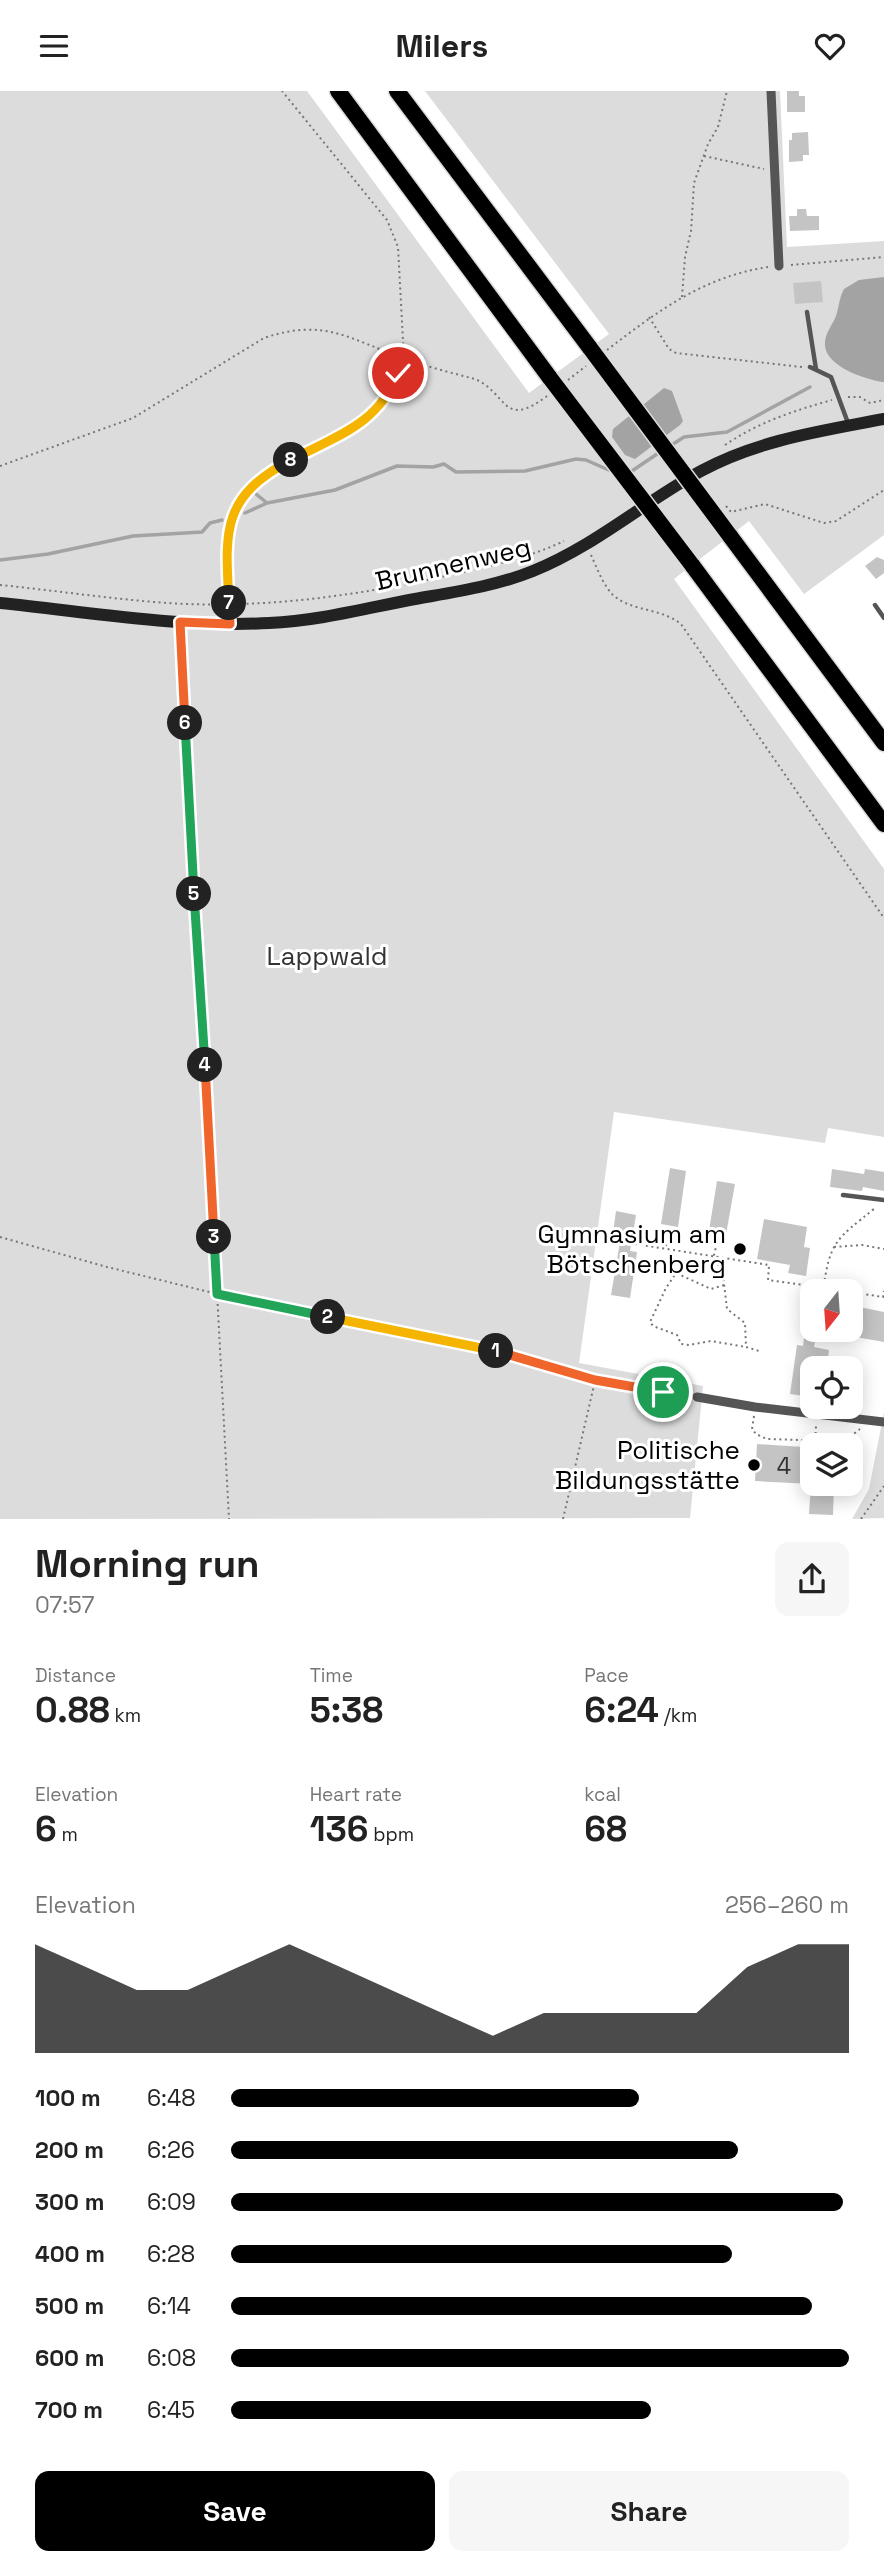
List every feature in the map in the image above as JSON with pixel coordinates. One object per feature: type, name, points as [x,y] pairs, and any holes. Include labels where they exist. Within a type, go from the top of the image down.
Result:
[{"type":"highway","points":[[338,91],[884,824]]},
{"type":"highway","points":[[397,91],[884,743]]},
{"type":"main road","name":"Brunnenweg","points":[[0,603],[180,622],[272,623],[471,589],[531,572],[587,545],[707,468],[755,447],[884,419]]},
{"type":"street","points":[[771,91],[779,266]]},
{"type":"street","points":[[697,1397],[800,1411]]},
{"type":"street","points":[[860,1419],[884,1422]]},
{"type":"lane","points":[[807,312],[813,368],[831,377],[849,426]]},
{"type":"lane","points":[[875,605],[884,618]]},
{"type":"lane","points":[[843,1195],[884,1201]]},
{"type":"path","points":[[230,624],[226,561],[228,540],[232,515],[243,498],[266,473],[365,422],[385,400],[404,359],[398,247],[394,232],[370,198],[282,91]]},
{"type":"path","points":[[682,298],[694,183],[718,127],[727,91]]},
{"type":"path","points":[[704,156],[773,171]]},
{"type":"path","points":[[813,368],[676,353],[669,349],[649,317],[728,275],[779,266],[884,257]]},
{"type":"path","points":[[0,466],[133,418],[264,338],[288,330],[309,328],[340,333],[404,359]]},
{"type":"path","points":[[719,450],[754,426],[779,415],[840,398],[860,397],[870,403],[884,400]]},
{"type":"path","points":[[724,503],[731,512],[765,505],[824,523],[836,521],[884,490]]},
{"type":"path","points":[[0,585],[182,604],[308,600],[387,590],[526,557],[574,537]]},
{"type":"path","points":[[587,545],[611,594],[635,606],[665,613],[681,624],[884,918]]},
{"type":"path","points":[[180,622],[229,1518]]},
{"type":"path","points":[[825,1279],[829,1255],[842,1235],[884,1201]]},
{"type":"path","points":[[666,1248],[669,1230]]},
{"type":"path","points":[[0,1237],[217,1294],[503,1352],[595,1380],[697,1397]]},
{"type":"path","points":[[717,1243],[714,1255],[723,1275],[727,1309],[745,1323],[746,1347]]},
{"type":"path","points":[[635,1244],[769,1265],[768,1280],[800,1286]]},
{"type":"path","points":[[833,1248],[848,1245],[884,1249]]},
{"type":"path","points":[[723,1285],[710,1289],[676,1273],[650,1322],[653,1327],[677,1335],[681,1344],[711,1341],[759,1351]]},
{"type":"path","points":[[863,1294],[883,1297],[884,1291]]},
{"type":"path","points":[[563,1518],[595,1380]]},
{"type":"path","points":[[755,1407],[752,1429],[756,1434],[767,1439],[800,1442]]},
{"type":"path","points":[[856,1433],[867,1420]]},
{"type":"path","points":[[862,1518],[884,1486]]},
{"type":"green space","name":"Lappwald","points":[[0,91],[307,91],[529,393],[609,334],[425,91],[780,91],[787,247],[884,241],[884,535],[804,594],[749,521],[674,579],[884,869],[884,1137],[828,1128],[825,1143],[614,1112],[579,1363],[703,1386],[690,1518],[0,1519]]},
{"type":"green space","points":[[884,1412],[884,1518],[852,1519],[869,1489]]},
{"type":"shaded area","points":[[884,277],[882,382],[857,375],[839,366],[827,353],[825,342],[844,289],[859,280]]},
{"type":"shaded area","points":[[664,388],[672,391],[683,421],[635,459],[625,455],[612,437],[613,429]]},
{"type":"building","points":[[787,91],[799,91],[799,96],[805,96],[805,112],[787,112]]},
{"type":"building","points":[[808,132],[809,155],[803,155],[803,161],[789,162],[789,140],[792,140],[792,133]]},
{"type":"building","points":[[797,209],[806,209],[807,216],[819,216],[819,230],[790,231],[789,216],[797,216]]},
{"type":"building","points":[[821,281],[823,302],[795,304],[793,283]]},
{"type":"building","points":[[877,557],[884,560],[884,573],[876,579],[865,566]]},
{"type":"building","points":[[670,1168],[686,1171],[678,1227],[661,1224]]},
{"type":"building","points":[[832,1169],[864,1174],[865,1169],[884,1172],[884,1191],[863,1187],[862,1191],[830,1187]]},
{"type":"building","points":[[717,1181],[735,1184],[725,1240],[708,1237]]},
{"type":"building","points":[[616,1211],[636,1215],[630,1251],[637,1252],[630,1298],[611,1295],[620,1242],[612,1240]]},
{"type":"building","points":[[764,1219],[807,1227],[804,1247],[810,1248],[806,1276],[788,1273],[790,1265],[757,1259]]},
{"type":"building","points":[[863,1308],[884,1312],[884,1342],[863,1338]]},
{"type":"building","points":[[804,1342],[815,1342],[814,1347],[829,1350],[828,1356],[800,1356],[800,1395],[790,1394],[797,1345],[803,1346]]},
{"type":"building","name":"Politische Bildungsstätte","points":[[757,1444],[800,1447],[800,1483],[755,1481]]},
{"type":"building","name":"Politische Bildungsstätte","points":[[810,1496],[834,1496],[833,1515],[809,1514]]},
{"type":"waterway","points":[[670,446],[684,437],[727,432],[810,387]]},
{"type":"waterway","points":[[629,473],[660,452]]},
{"type":"waterway","points":[[245,513],[267,503],[335,490],[397,466],[433,467],[444,464],[456,472],[525,471],[576,459],[586,460],[611,471]]},
{"type":"waterway","points":[[256,494],[267,503]]},
{"type":"waterway","points":[[0,560],[48,554],[133,536],[202,532],[210,523],[222,520]]},
{"type":"place","name":"Gymnasium am Bötschenberg","points":[[740,1249]]},
{"type":"place","name":"Politische Bildungsstätte","points":[[754,1465]]},
{"type":"route","points":[[398,373],[385,400],[365,422],[266,473],[243,498],[232,515],[228,540],[226,561],[230,624],[180,622],[217,1294],[503,1352],[595,1380],[663,1392]]}]
